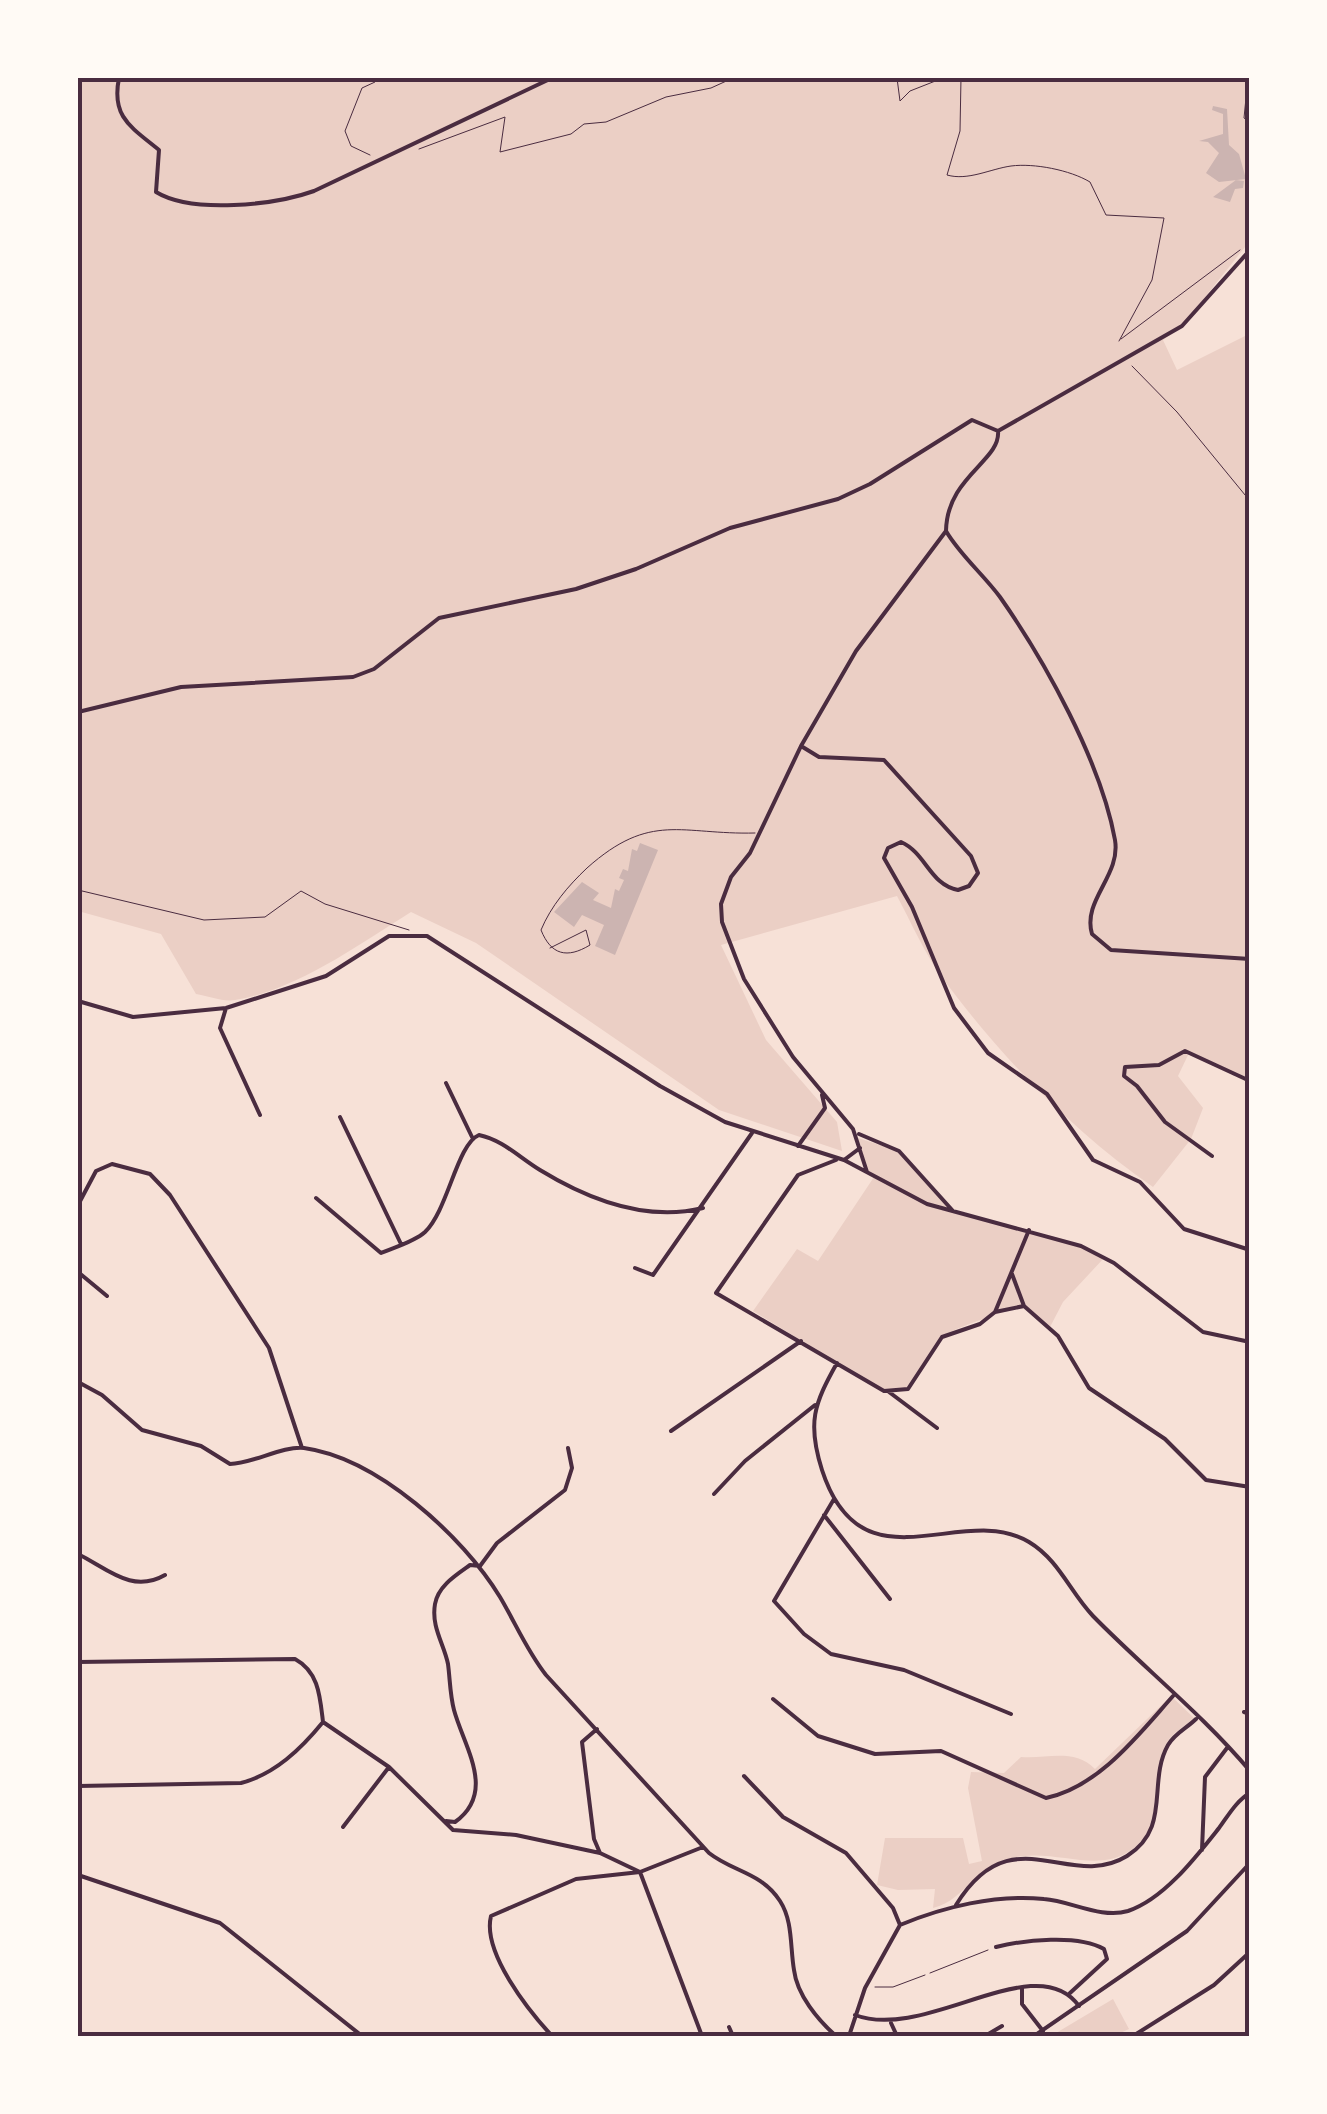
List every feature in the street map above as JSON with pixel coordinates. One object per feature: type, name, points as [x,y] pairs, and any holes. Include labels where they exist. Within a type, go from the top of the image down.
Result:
[{"type":"street","points":[[119,78],[116,97],[120,118],[159,150],[154,186],[160,196],[227,204],[280,201],[314,191],[552,78]]},
{"type":"street","points":[[78,712],[181,687],[354,677],[374,669],[439,618],[591,584],[730,528],[838,498],[870,484],[972,420],[998,430],[1127,360],[1182,326],[1250,248]]},
{"type":"street","points":[[867,1172],[856,1134],[793,1058],[744,978],[722,922],[722,904],[730,877],[750,853],[801,746],[856,652],[946,531],[957,486],[995,447],[998,430]]},
{"type":"street","points":[[946,531],[999,596],[1051,680],[1077,732],[1110,818],[1116,855],[1109,880],[1092,910],[1089,926],[1095,941],[1118,951],[1250,959]]},
{"type":"street","points":[[801,746],[819,756],[884,760],[970,856],[978,873],[969,886],[958,890],[938,882],[920,854],[901,842],[888,848],[884,858],[912,907],[954,1008],[988,1053],[1047,1094],[1093,1160],[1140,1182],[1184,1228],[1250,1250]]},
{"type":"street","points":[[78,1001],[133,1018],[226,1008],[326,976],[373,943],[414,932],[442,943],[660,1086],[752,1133],[841,1160],[900,1192],[953,1211],[1066,1240],[1114,1264],[1203,1332],[1250,1342]]},
{"type":"street","points":[[226,1008],[220,1028],[260,1115]]},
{"type":"street","points":[[1212,1156],[1165,1122],[1138,1086],[1124,1076],[1125,1067],[1159,1065],[1185,1051],[1250,1081]]},
{"type":"street","points":[[316,1198],[375,1251],[422,1235],[436,1219],[472,1137],[446,1083]]},
{"type":"street","points":[[797,1146],[825,1108],[822,1090]]},
{"type":"street","points":[[340,1118],[401,1244]]},
{"type":"street","points":[[635,1268],[653,1275],[752,1133]]},
{"type":"street","points":[[856,1134],[899,1151],[953,1211]]},
{"type":"street","points":[[472,1137],[494,1139],[573,1189],[606,1202],[646,1212],[681,1214],[703,1208]]},
{"type":"street","points":[[861,1147],[841,1160],[798,1175],[716,1292],[888,1392],[937,1428]]},
{"type":"street","points":[[78,1205],[96,1171],[112,1164],[150,1174],[170,1195],[268,1348],[302,1448]]},
{"type":"street","points":[[995,1312],[1029,1230]]},
{"type":"street","points":[[1011,1270],[1024,1306],[1058,1336],[1088,1388],[1165,1439],[1206,1480],[1250,1487]]},
{"type":"street","points":[[78,1272],[107,1296]]},
{"type":"street","points":[[888,1392],[908,1389],[915,1382],[942,1337],[980,1324],[995,1312],[1024,1306]]},
{"type":"street","points":[[672,1432],[801,1341]]},
{"type":"street","points":[[714,1494],[744,1461],[814,1405],[837,1362]]},
{"type":"street","points":[[78,1382],[102,1396],[142,1430],[201,1446],[230,1464],[302,1448],[356,1462],[428,1516],[480,1566],[527,1652],[703,1846],[726,1866],[751,1872],[780,1902],[788,1919],[794,1975],[804,1998],[836,2036]]},
{"type":"street","points":[[814,1405],[817,1451],[834,1499],[864,1526],[894,1538],[991,1530],[1026,1540],[1053,1561],[1085,1607],[1249,1769]]},
{"type":"street","points":[[480,1566],[497,1543],[565,1490],[572,1468],[568,1448]]},
{"type":"street","points":[[834,1499],[774,1600],[804,1634],[831,1654],[904,1670],[1011,1714]]},
{"type":"street","points":[[824,1516],[890,1599]]},
{"type":"street","points":[[78,1554],[135,1585],[148,1585],[165,1575]]},
{"type":"street","points":[[446,1821],[455,1822],[468,1811],[476,1775],[455,1714],[448,1662],[436,1633],[435,1603],[446,1583],[470,1564],[480,1566]]},
{"type":"street","points":[[78,1662],[295,1658],[306,1664],[320,1688],[323,1722],[302,1746],[265,1776],[254,1780],[78,1786]]},
{"type":"street","points":[[773,1699],[818,1736],[875,1754],[941,1750],[1046,1798],[1061,1794],[1110,1762],[1174,1696]]},
{"type":"street","points":[[956,1906],[971,1881],[994,1865],[1024,1858],[1103,1865],[1134,1850],[1155,1824],[1169,1743],[1197,1718]]},
{"type":"street","points":[[323,1722],[389,1766],[453,1830],[516,1835],[600,1853],[640,1872],[702,2036]]},
{"type":"street","points":[[598,1729],[582,1742],[594,1839],[600,1853]]},
{"type":"street","points":[[1202,1850],[1205,1777],[1227,1748]]},
{"type":"street","points":[[343,1827],[389,1766]]},
{"type":"street","points":[[744,1776],[783,1817],[846,1853],[892,1908],[900,1925]]},
{"type":"street","points":[[849,2036],[866,1988],[900,1925],[956,1906],[1043,1898],[1110,1913],[1127,1911],[1154,1897],[1202,1850],[1250,1794]]},
{"type":"street","points":[[552,2036],[512,1986],[488,1934],[491,1916],[576,1878],[640,1872],[703,1846]]},
{"type":"street","points":[[1034,2036],[1186,1932],[1250,1863]]},
{"type":"street","points":[[78,1875],[220,1924],[362,2036]]},
{"type":"street","points":[[996,1948],[1093,1942],[1104,1949],[1107,1959],[1100,1969],[1070,1993]]},
{"type":"street","points":[[1133,2036],[1214,1985],[1250,1952]]},
{"type":"street","points":[[855,2015],[892,2023],[1022,1987],[1047,1985],[1070,1993],[1079,2006]]},
{"type":"street","points":[[1022,1987],[1022,2004],[1042,2031]]},
{"type":"street","points":[[892,2023],[897,2036]]},
{"type":"street","points":[[985,2036],[1002,2026]]},
{"type":"street","points":[[730,2027],[733,2036]]},
{"type":"lane","points":[[550,948],[582,931],[591,935],[590,945],[579,952],[560,953],[550,948],[541,930],[569,885],[622,840],[642,831],[671,828],[758,833]]},
{"type":"path","points":[[376,78],[362,88],[345,130],[351,146],[378,160]]},
{"type":"path","points":[[410,152],[504,118],[500,152],[571,134],[584,124],[606,122],[666,97],[710,88],[733,78]]},
{"type":"path","points":[[897,78],[900,100],[910,91],[943,78]]},
{"type":"path","points":[[962,78],[960,131],[947,174],[957,178],[1012,166],[1052,170],[1090,182],[1106,215],[1164,218],[1152,280],[1119,341]]},
{"type":"path","points":[[1248,78],[1244,118],[1250,122]]},
{"type":"path","points":[[1119,341],[1250,248]]},
{"type":"path","points":[[1119,341],[1127,360],[1250,501]]},
{"type":"path","points":[[78,890],[204,920],[265,917],[300,891],[324,904],[396,922],[414,932]]},
{"type":"path","points":[[930,1973],[996,1948]]},
{"type":"path","points":[[866,1988],[893,1987],[925,1975]]},
{"type":"shaded area","points":[[78,78],[1249,78],[1249,242],[1182,326],[1163,340],[1177,370],[1249,334],[1249,1080],[1189,1053],[1178,1076],[1203,1108],[1191,1139],[1153,1187],[1066,1117],[987,1035],[935,967],[897,896],[721,945],[766,1040],[837,1122],[842,1151],[719,1110],[476,943],[411,912],[348,952],[281,987],[221,1000],[196,994],[161,934],[78,911]]},
{"type":"shaded area","points":[[858,1138],[899,1151],[953,1211],[1066,1240],[1104,1258],[1063,1302],[1050,1327],[1024,1306],[969,1324],[943,1336],[908,1389],[884,1391],[753,1311],[797,1249],[818,1261],[874,1177],[867,1172]]},
{"type":"shaded area","points":[[1171,1696],[1194,1718],[1166,1744],[1159,1766],[1155,1814],[1146,1835],[1133,1849],[1104,1860],[1040,1856],[1006,1859],[933,1908],[935,1889],[898,1890],[877,1885],[885,1838],[963,1838],[969,1864],[982,1861],[968,1788],[971,1772],[1004,1773],[1021,1757],[1060,1756],[1078,1759],[1095,1769]]},
{"type":"shaded area","points":[[1113,1999],[1129,2029],[1114,2036],[1051,2036]]},
{"type":"building","points":[[1213,106],[1227,109],[1229,145],[1239,154],[1246,179],[1219,182],[1206,173],[1219,153],[1208,142],[1199,141],[1223,134],[1223,114],[1212,110]]},
{"type":"building","points":[[1236,180],[1244,181],[1243,188],[1235,189],[1230,202],[1213,197]]},
{"type":"building","points":[[640,843],[658,850],[615,955],[595,946],[604,925],[582,915],[574,927],[554,912],[582,882],[599,893],[593,900],[611,908],[615,889],[619,891],[624,880],[619,878],[623,869],[628,871],[632,849],[637,851]]}]
